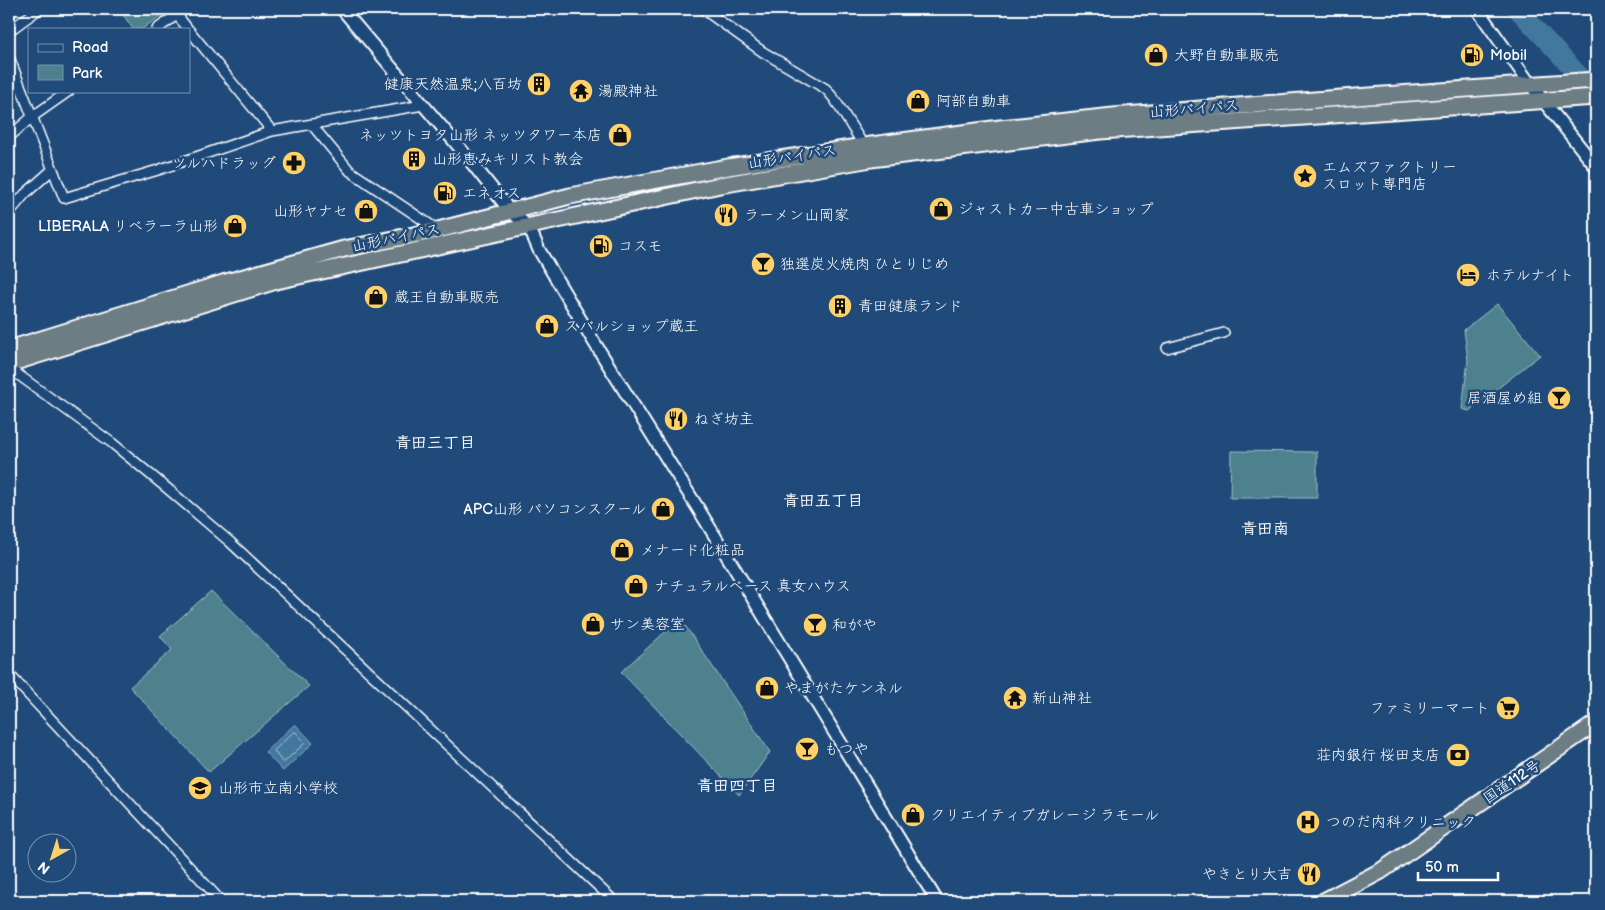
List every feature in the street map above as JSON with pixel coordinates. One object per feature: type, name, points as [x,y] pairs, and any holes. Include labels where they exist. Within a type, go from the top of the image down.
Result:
[{"type":"highway","name":"山形バイパス","points":[[9,349],[223,283],[344,249],[438,230],[570,196],[728,167],[864,146],[1000,128],[1113,116],[1596,80]]},
{"type":"highway","name":"山形バイパス","points":[[9,366],[276,281],[720,185],[871,159],[1109,130],[1596,97]]},
{"type":"highway","name":"国道112号","points":[[1324,901],[1380,871],[1596,723]]},
{"type":"street","points":[[9,31],[39,9]]},
{"type":"street","points":[[158,28],[185,9]]},
{"type":"street","points":[[342,9],[459,147],[510,211],[530,227],[539,250],[594,342],[699,510],[937,901]]},
{"type":"street","points":[[703,9],[763,52],[826,89],[864,146]]},
{"type":"street","points":[[1477,9],[1530,84],[1596,167]]},
{"type":"street","points":[[177,15],[187,28]]},
{"type":"street","points":[[190,31],[272,131]]},
{"type":"street","points":[[9,57],[64,198],[158,170],[272,131],[423,105]]},
{"type":"street","points":[[9,137],[32,117],[68,92]]},
{"type":"street","points":[[312,125],[350,171],[438,230]]},
{"type":"street","points":[[9,213],[25,194],[53,168]]},
{"type":"street","points":[[1167,348],[1224,333]]},
{"type":"street","points":[[9,366],[112,444],[230,542],[614,901]]},
{"type":"street","points":[[9,674],[221,901]]},
{"type":"green space","points":[[119,9],[170,9],[143,28],[132,28]]},
{"type":"green space","points":[[1497,304],[1540,355],[1469,411],[1462,409],[1468,360],[1464,330]]},
{"type":"green space","points":[[1231,451],[1317,452],[1317,498],[1230,498]]},
{"type":"green space","points":[[211,591],[309,686],[209,772],[130,687],[172,650],[160,636]]},
{"type":"green space","points":[[675,623],[686,627],[770,752],[739,795],[621,672]]},
{"type":"water","points":[[295,724],[313,743],[283,771],[265,752]]},
{"type":"waterway","points":[[1517,9],[1591,88]]},
{"type":"place","name":"大野自動車販売","points":[[1156,55]]},
{"type":"place","name":"Mobil","points":[[1472,55]]},
{"type":"place","name":"健康天然温泉;八百坊","points":[[539,84]]},
{"type":"place","name":"湯殿神社","points":[[581,91]]},
{"type":"place","name":"阿部自動車","points":[[918,101]]},
{"type":"place","name":"ネッツトヨタ山形 ネッツタワー本店","points":[[620,135]]},
{"type":"place","name":"山形恵みキリスト教会","points":[[414,159]]},
{"type":"place","name":"ツルハドラッグ","points":[[294,163]]},
{"type":"place","name":"エムズファクトリー スロット専門店","points":[[1305,176]]},
{"type":"place","name":"エネオス","points":[[445,193]]},
{"type":"place","name":"ジャストカー中古車ショップ","points":[[941,209]]},
{"type":"place","name":"山形ヤナセ","points":[[366,211]]},
{"type":"place","name":"ラーメン山岡家","points":[[726,215]]},
{"type":"place","name":"LIBERALA リベラーラ山形","points":[[235,226]]},
{"type":"place","name":"コスモ","points":[[601,246]]},
{"type":"place","name":"独選炭火焼肉 ひとりじめ","points":[[763,264]]},
{"type":"place","name":"ホテルナイト","points":[[1468,275]]},
{"type":"place","name":"蔵王自動車販売","points":[[376,297]]},
{"type":"place","name":"青田健康ランド","points":[[840,306]]},
{"type":"place","name":"スバルショップ蔵王","points":[[547,326]]},
{"type":"place","name":"居酒屋め組","points":[[1559,398]]},
{"type":"place","name":"ねぎ坊主","points":[[676,419]]},
{"type":"place","name":"APC山形 パソコンスクール","points":[[663,509]]},
{"type":"place","name":"メナード化粧品","points":[[622,550]]},
{"type":"place","name":"ナチュラルベース 真女ハウス","points":[[636,586]]},
{"type":"place","name":"サン美容室","points":[[593,624]]},
{"type":"place","name":"和がや","points":[[815,625]]},
{"type":"place","name":"やまがたケンネル","points":[[767,688]]},
{"type":"place","name":"新山神社","points":[[1015,698]]},
{"type":"place","name":"ファミリーマート","points":[[1508,708]]},
{"type":"place","name":"もつや","points":[[807,749]]},
{"type":"place","name":"荘内銀行 桜田支店","points":[[1458,755]]},
{"type":"place","name":"山形市立南小学校","points":[[200,788]]},
{"type":"place","name":"クリエイティブガレージ ラモール","points":[[913,815]]},
{"type":"place","name":"つのだ内科クリニック","points":[[1308,822]]},
{"type":"place","name":"やきとり大吉","points":[[1309,874]]},
{"type":"district","name":"青田三丁目","points":[[435,443]]},
{"type":"district","name":"青田五丁目","points":[[823,501]]},
{"type":"district","name":"青田南","points":[[1265,529]]},
{"type":"district","name":"青田四丁目","points":[[737,786]]}]
